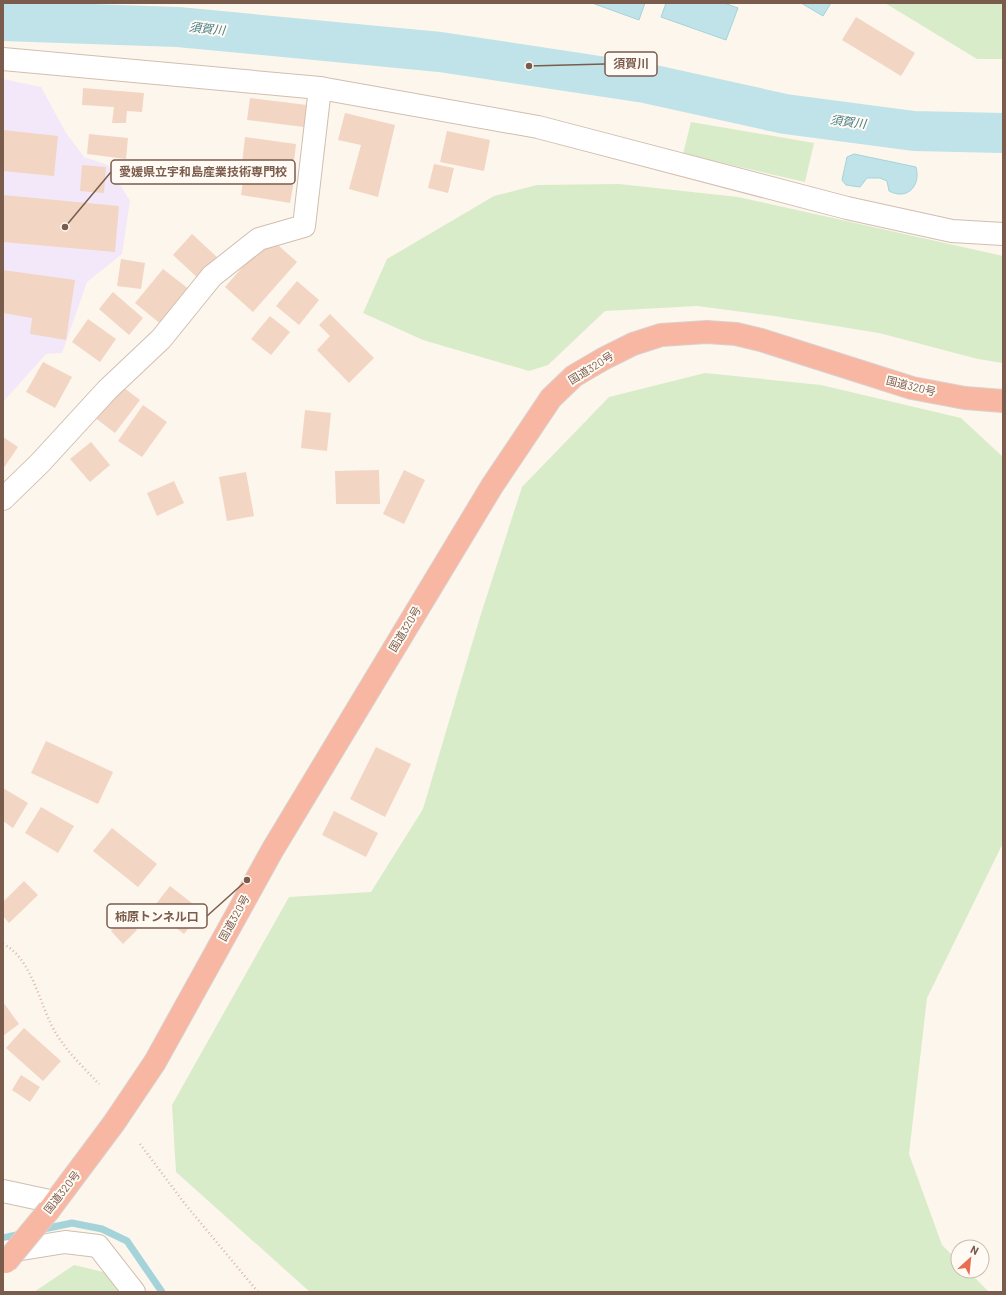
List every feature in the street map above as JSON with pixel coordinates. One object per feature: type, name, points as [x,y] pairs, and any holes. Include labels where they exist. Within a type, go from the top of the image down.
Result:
[{"type":"highway","name":"国道320号","points":[[4,1259],[52,1206],[100,1141],[155,1062],[273,849],[492,486],[551,398],[574,376],[632,344],[661,335],[707,332],[736,334],[761,340],[912,388],[965,398],[1003,401]]},
{"type":"street","points":[[3,59],[320,88],[538,127],[847,208],[952,231],[1003,234]]},
{"type":"street","points":[[3,499],[40,463],[107,390],[161,339],[212,276],[259,238],[304,226],[320,88]]},
{"type":"street","points":[[3,1191],[52,1206]]},
{"type":"street","points":[[4,1259],[65,1242],[98,1246],[134,1292]]},
{"type":"path","points":[[3,944],[11,948],[28,971],[57,1035],[99,1084]]},
{"type":"path","points":[[140,1144],[185,1204],[258,1292]]},
{"type":"shaded area","points":[[3,79],[41,87],[66,133],[84,157],[108,165],[130,201],[122,254],[87,282],[62,353],[46,354],[3,402]]},
{"type":"green space","points":[[885,3],[1003,3],[1003,59],[977,59]]},
{"type":"green space","points":[[691,122],[814,143],[805,182],[683,154]]},
{"type":"green space","points":[[619,184],[738,197],[1003,256],[1003,363],[978,359],[879,333],[774,316],[697,306],[605,311],[548,365],[529,371],[423,340],[363,313],[387,259],[494,196],[537,185]]},
{"type":"green space","points":[[705,373],[821,385],[961,418],[1003,457],[1003,843],[927,998],[909,1154],[942,1245],[950,1253],[950,1279],[976,1279],[989,1292],[310,1292],[176,1172],[172,1105],[289,897],[371,892],[423,809],[480,617],[522,487],[609,397]]},
{"type":"green space","points":[[74,1265],[108,1273],[122,1292],[34,1292]]},
{"type":"water","points":[[592,3],[645,3],[639,20]]},
{"type":"water","points":[[666,3],[724,3],[738,8],[726,40],[661,17]]},
{"type":"water","points":[[801,3],[831,3],[823,16]]},
{"type":"water","points":[[854,154],[916,167],[917,180],[915,185],[912,190],[907,193],[896,194],[889,191],[887,181],[880,178],[867,178],[860,187],[846,185],[842,180],[847,157]]},
{"type":"building","points":[[856,17],[915,53],[901,76],[842,40]]},
{"type":"building","points":[[83,88],[144,93],[142,112],[127,111],[126,123],[112,123],[114,107],[82,105]]},
{"type":"building","points":[[250,98],[307,105],[304,127],[247,120]]},
{"type":"building","points":[[345,113],[395,125],[378,197],[349,189],[361,145],[338,140]]},
{"type":"building","points":[[3,130],[58,136],[54,176],[3,171]]},
{"type":"building","points":[[447,131],[490,140],[484,171],[440,162]]},
{"type":"building","points":[[89,134],[128,138],[126,159],[87,154]]},
{"type":"building","points":[[245,137],[296,144],[293,171],[242,164]]},
{"type":"building","points":[[434,164],[454,168],[448,193],[428,188]]},
{"type":"building","points":[[82,165],[106,167],[104,193],[80,191]]},
{"type":"building","points":[[244,174],[294,181],[290,203],[241,195]]},
{"type":"building","points":[[3,195],[119,206],[115,252],[3,242]]},
{"type":"building","points":[[192,234],[219,259],[200,280],[173,255]]},
{"type":"building","points":[[269,237],[297,262],[253,312],[225,287]]},
{"type":"building","points":[[121,259],[145,263],[141,289],[117,286]]},
{"type":"building","points":[[163,269],[190,290],[162,325],[135,303]]},
{"type":"building","points":[[3,270],[75,280],[66,340],[30,334],[32,318],[3,313]]},
{"type":"building","points":[[297,281],[319,300],[299,325],[276,306]]},
{"type":"building","points":[[113,292],[143,318],[129,335],[99,309]]},
{"type":"building","points":[[330,314],[374,358],[349,383],[317,350],[330,336],[319,325]]},
{"type":"building","points":[[270,316],[290,332],[271,355],[251,339]]},
{"type":"building","points":[[88,319],[116,339],[100,362],[72,342]]},
{"type":"building","points":[[43,362],[72,377],[55,408],[26,392]]},
{"type":"building","points":[[119,384],[140,400],[115,433],[94,417]]},
{"type":"building","points":[[143,405],[167,422],[142,457],[118,441]]},
{"type":"building","points":[[305,410],[331,413],[327,451],[301,448]]},
{"type":"building","points":[[3,437],[18,447],[3,469]]},
{"type":"building","points":[[91,442],[110,465],[90,482],[70,459]]},
{"type":"building","points":[[379,470],[380,504],[336,504],[335,471]]},
{"type":"building","points":[[404,470],[425,480],[404,524],[383,514]]},
{"type":"building","points":[[246,472],[254,516],[227,521],[219,477]]},
{"type":"building","points":[[174,481],[184,503],[157,516],[147,493]]},
{"type":"building","points":[[46,741],[113,772],[98,804],[31,773]]},
{"type":"building","points":[[376,747],[411,764],[385,817],[350,799]]},
{"type":"building","points":[[3,788],[28,803],[13,828],[3,821]]},
{"type":"building","points":[[41,807],[74,826],[58,853],[25,833]]},
{"type":"building","points":[[334,811],[378,833],[366,857],[322,835]]},
{"type":"building","points":[[112,828],[157,864],[138,887],[93,851]]},
{"type":"building","points":[[24,881],[38,895],[9,923],[3,916],[3,902]]},
{"type":"building","points":[[170,886],[202,911],[184,934],[152,909]]},
{"type":"building","points":[[125,917],[137,930],[123,944],[111,931]]},
{"type":"building","points":[[3,1002],[19,1024],[3,1036]]},
{"type":"building","points":[[24,1028],[61,1061],[43,1081],[6,1048]]},
{"type":"building","points":[[21,1075],[40,1087],[30,1102],[12,1090]]},
{"type":"waterway","name":"須賀川","points":[[3,21],[178,27],[440,52],[645,83],[785,114],[914,131],[1003,133]]},
{"type":"waterway","points":[[39,1230],[72,1223],[102,1229],[127,1241],[162,1292]]},
{"type":"waterway","points":[[3,1238],[21,1234]]},
{"type":"place","name":"須賀川","points":[[529,66]]},
{"type":"place","name":"愛媛県立宇和島産業技術専門校","points":[[65,227]]},
{"type":"place","name":"柿原トンネル口","points":[[247,880]]}]
